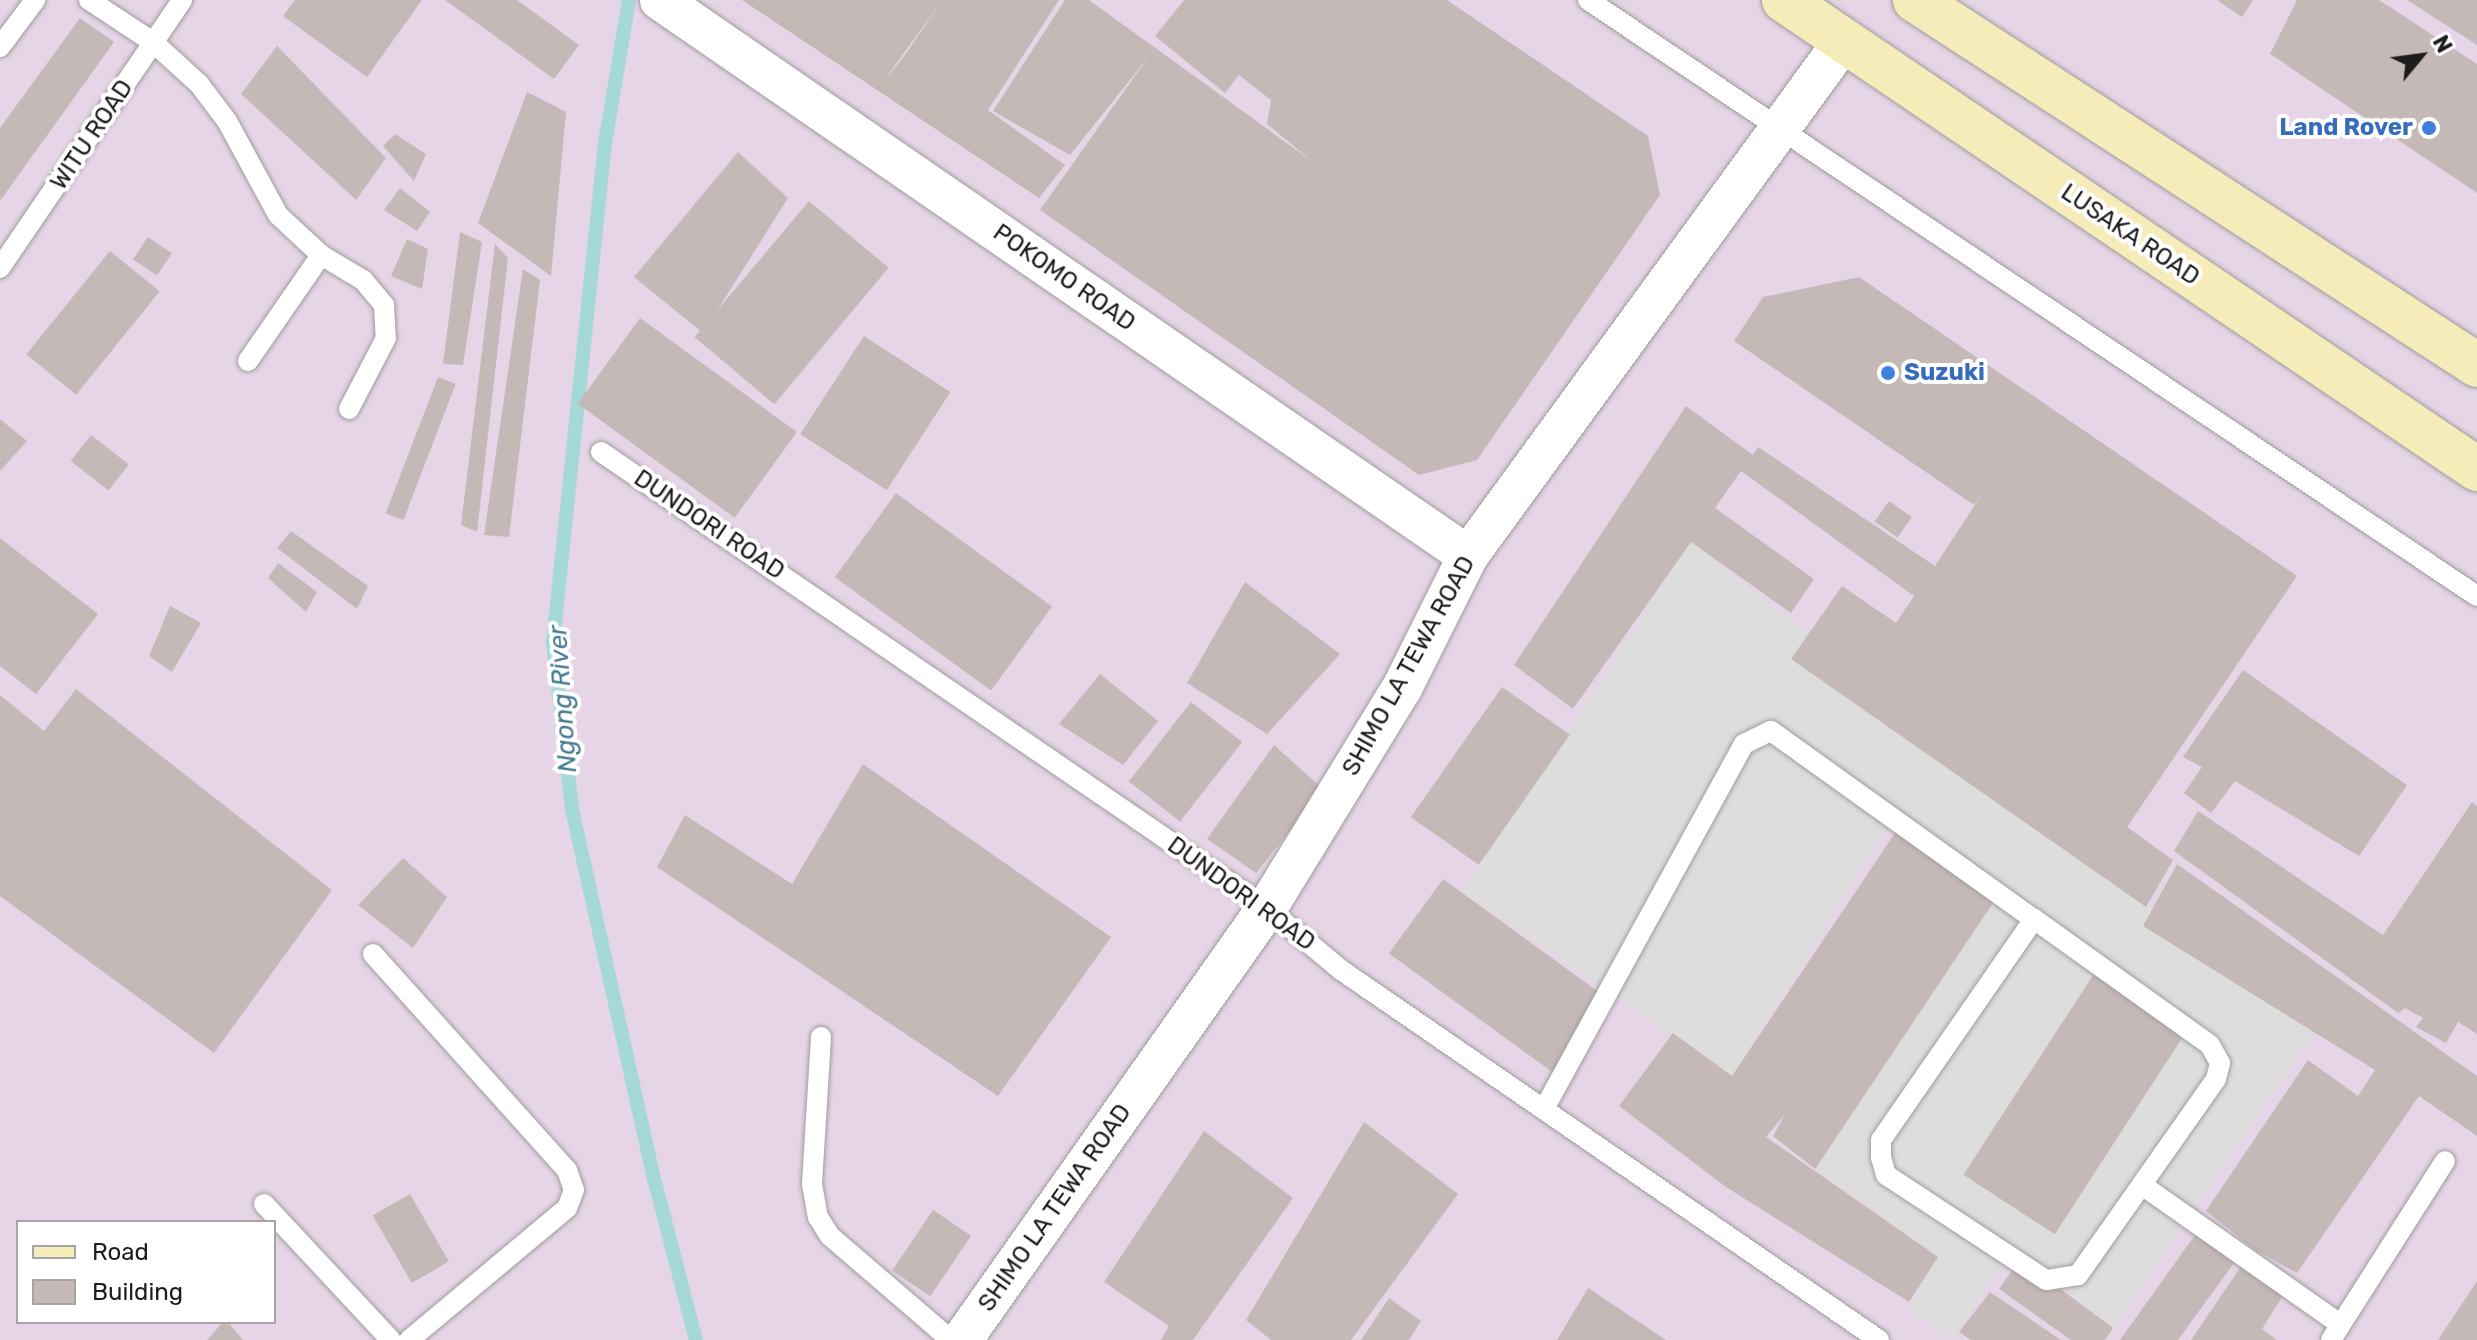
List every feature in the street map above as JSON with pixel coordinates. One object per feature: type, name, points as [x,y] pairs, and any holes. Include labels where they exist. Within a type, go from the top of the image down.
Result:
[{"type":"main road","name":"LUSAKA ROAD","points":[[1784,0],[2477,469]]},
{"type":"main road","points":[[1915,0],[2477,365]]},
{"type":"street","name":"POKOMO ROAD","points":[[660,0],[1468,556]]},
{"type":"street","name":"SHIMO LA TEWA ROAD","points":[[962,1340],[1267,908],[1402,688],[1468,556],[1776,129],[1843,42]]},
{"type":"lane","points":[[0,47],[35,0]]},
{"type":"lane","points":[[89,0],[153,42],[199,84],[227,121],[278,215],[321,255],[363,280],[384,305],[386,338],[349,409]]},
{"type":"lane","name":"WITU ROAD","points":[[0,268],[182,0]]},
{"type":"lane","points":[[1588,0],[1776,129],[2477,596]]},
{"type":"lane","points":[[248,361],[321,255]]},
{"type":"lane","name":"DUNDORI ROAD","points":[[601,452],[1267,908],[1341,970],[1879,1340]]},
{"type":"lane","points":[[1544,1109],[1744,744],[1756,734],[1771,731],[2034,919],[2210,1045],[2220,1063],[2216,1079],[2078,1275],[2046,1280],[1886,1175],[1881,1140],[2034,919]]},
{"type":"lane","points":[[373,954],[567,1170],[574,1190],[567,1208],[409,1340]]},
{"type":"lane","points":[[821,1037],[812,1184],[818,1217],[830,1236],[951,1340]]},
{"type":"lane","points":[[2142,1185],[2336,1332],[2445,1161]]},
{"type":"lane","points":[[264,1204],[391,1340]]},
{"type":"shaded area","points":[[0,0],[2477,0],[2477,1340],[0,1340]]},
{"type":"shaded area","points":[[1691,542],[2315,1032],[2113,1328],[2010,1247],[1953,1340],[1907,1309],[1937,1256],[1815,1169],[1996,898],[1894,815],[1732,1076],[1462,893]]},
{"type":"building","points":[[295,0],[422,0],[367,77],[283,16]]},
{"type":"building","points":[[445,0],[517,0],[579,45],[554,79]]},
{"type":"building","points":[[742,0],[1059,0],[988,110],[1065,165],[1039,198]],"holes":[[[941,2],[905,55],[888,75]]]},
{"type":"building","points":[[1065,0],[1089,0],[1313,162],[1267,124],[1271,100],[1239,75],[1225,93],[1155,36],[1184,0],[1447,0],[1648,136],[1660,195],[1477,460],[1419,475],[1040,210],[1149,56],[1070,155],[993,111]]},
{"type":"building","points":[[2217,0],[2253,0],[2242,17]]},
{"type":"building","name":"Land Rover","points":[[2297,0],[2379,0],[2477,64],[2477,193],[2270,54]]},
{"type":"building","points":[[2407,0],[2477,0],[2477,45]]},
{"type":"building","points":[[80,18],[114,42],[0,201],[0,128]]},
{"type":"building","points":[[277,46],[386,158],[356,200],[241,94]]},
{"type":"building","points":[[527,92],[566,112],[551,276],[478,223]]},
{"type":"building","points":[[395,134],[426,154],[414,181],[383,146]]},
{"type":"building","points":[[738,152],[788,198],[703,333],[634,277]]},
{"type":"building","points":[[400,188],[430,212],[417,231],[384,210]]},
{"type":"building","points":[[809,201],[889,268],[774,404],[695,337]]},
{"type":"building","points":[[460,232],[482,242],[463,365],[443,364]]},
{"type":"building","points":[[148,237],[172,253],[157,276],[133,259]]},
{"type":"building","points":[[407,239],[428,249],[422,289],[391,276]]},
{"type":"building","points":[[495,244],[508,258],[477,532],[461,525]]},
{"type":"building","points":[[110,251],[160,291],[76,395],[26,354]]},
{"type":"building","points":[[523,269],[540,280],[509,537],[484,535]]},
{"type":"building","points":[[1859,277],[2297,576],[2127,827],[2173,860],[2146,907],[1791,659],[1842,586],[1896,623],[1914,596],[1741,471],[1715,508],[1814,579],[1791,613],[1691,542],[1573,709],[1514,665],[1686,406],[1753,455],[1758,447],[1935,566],[1986,488],[1974,505],[1734,341],[1763,297]]},
{"type":"building","points":[[640,318],[797,432],[735,518],[578,404]]},
{"type":"building","points":[[864,336],[950,392],[887,490],[800,434]]},
{"type":"building","points":[[438,377],[456,384],[403,520],[386,513]]},
{"type":"building","points":[[0,419],[27,441],[0,471]]},
{"type":"building","points":[[91,435],[129,465],[109,491],[71,461]]},
{"type":"building","points":[[896,493],[1052,606],[991,691],[835,577]]},
{"type":"building","points":[[1889,501],[1912,517],[1898,538],[1875,521]]},
{"type":"building","points":[[291,531],[368,586],[357,609],[277,548]]},
{"type":"building","points":[[0,538],[98,614],[36,694],[0,666]]},
{"type":"building","points":[[278,563],[317,592],[306,612],[268,578]]},
{"type":"building","points":[[1245,582],[1340,654],[1267,734],[1187,683]]},
{"type":"building","points":[[170,606],[201,623],[172,672],[149,656]]},
{"type":"building","points":[[2243,670],[2407,785],[2359,856],[2235,781],[2211,813],[2184,793],[2202,767],[2183,757]]},
{"type":"building","points":[[1100,674],[1158,721],[1123,765],[1059,724]]},
{"type":"building","points":[[1502,687],[1570,735],[1479,865],[1411,817]]},
{"type":"building","points":[[76,689],[332,890],[214,1053],[0,896],[0,695],[44,731]]},
{"type":"building","points":[[1191,702],[1242,742],[1180,822],[1129,782]]},
{"type":"building","points":[[1274,745],[1323,789],[1256,873],[1207,839]]},
{"type":"building","points":[[863,764],[1111,937],[998,1096],[657,867],[685,815],[792,884]]},
{"type":"building","points":[[2472,802],[2477,806],[2477,1034],[2458,1022],[2446,1043],[2416,1027],[2423,1018],[2405,1008],[2398,1013],[2174,851],[2198,811],[2383,935]]},
{"type":"building","points":[[1899,827],[1997,897],[1815,1169],[1773,1136],[1785,1114],[1766,1137],[1938,1257],[1909,1302],[1726,1187],[1619,1106],[1673,1033],[1732,1076]]},
{"type":"building","points":[[403,858],[447,897],[413,948],[358,905]]},
{"type":"building","points":[[2177,864],[2477,1076],[2477,1136],[2419,1096],[2297,1273],[2255,1250],[2206,1211],[2308,1060],[2358,1096],[2375,1070],[2143,926]]},
{"type":"building","points":[[1443,879],[1610,1001],[1556,1075],[1389,953]]},
{"type":"building","points":[[2099,966],[2190,1025],[2055,1234],[1963,1175]]},
{"type":"building","points":[[1364,1122],[1458,1194],[1351,1340],[1271,1340],[1246,1320]]},
{"type":"building","points":[[1204,1131],[1293,1198],[1193,1340],[1161,1340],[1169,1326],[1104,1282]]},
{"type":"building","points":[[410,1194],[449,1262],[412,1283],[373,1216]]},
{"type":"building","points":[[933,1210],[971,1236],[930,1296],[892,1271]]},
{"type":"building","points":[[2200,1228],[2239,1256],[2178,1340],[2120,1340]]},
{"type":"building","points":[[2020,1259],[2113,1328],[2105,1340],[2071,1340],[1999,1289]]},
{"type":"building","points":[[2246,1259],[2289,1286],[2262,1329],[2277,1340],[2191,1340]]},
{"type":"building","points":[[2477,1281],[2477,1340],[2438,1340]]},
{"type":"building","points":[[1588,1288],[1666,1340],[1557,1340]]},
{"type":"building","points":[[1990,1292],[2061,1340],[1971,1340],[1959,1332]]},
{"type":"building","points":[[1389,1298],[1421,1321],[1409,1340],[1361,1340]]},
{"type":"building","points":[[221,1324],[230,1324],[243,1340],[207,1340]]},
{"type":"waterway","name":"Ngong River","points":[[629,0],[605,143],[553,642],[572,809],[655,1182],[696,1340]]},
{"type":"place","name":"Land Rover","points":[[2429,128]]},
{"type":"place","name":"Suzuki","points":[[1888,373]]}]
